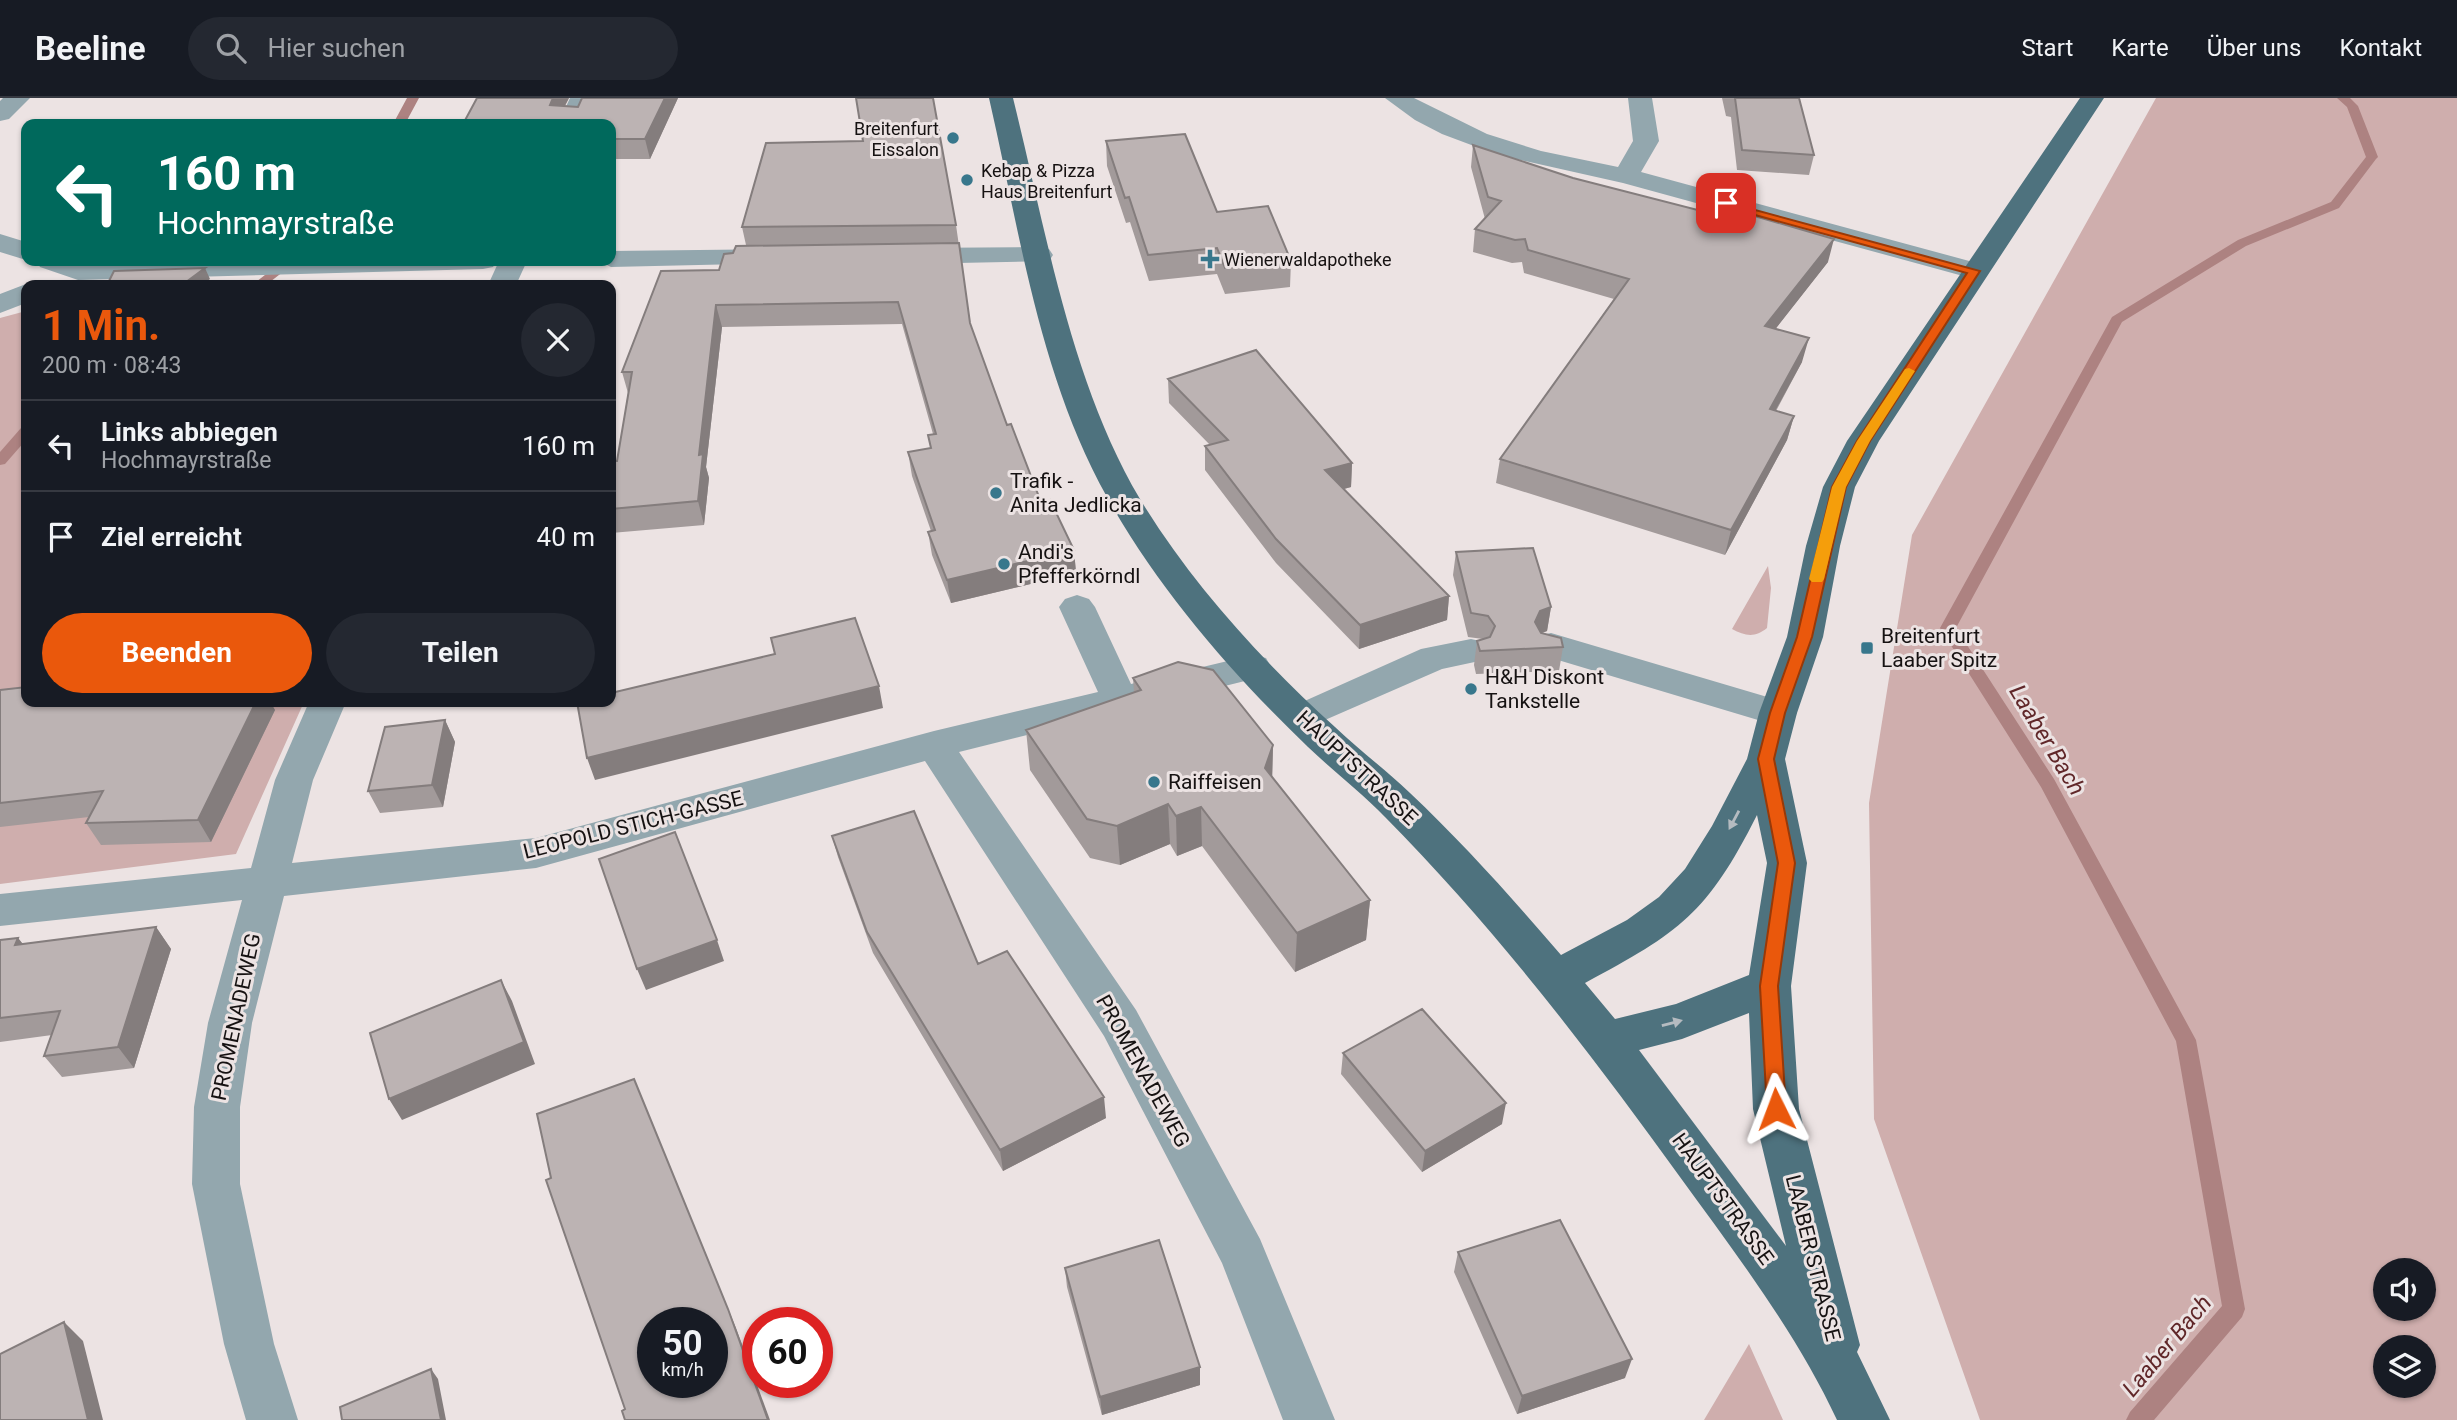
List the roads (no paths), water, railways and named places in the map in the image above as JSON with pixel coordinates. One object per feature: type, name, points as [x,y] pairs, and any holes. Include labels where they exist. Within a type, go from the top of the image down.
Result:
[{"type":"main road","name":"HAUPTSTRASSE","points":[[1002,98],[1066,370],[1092,436],[1124,499],[1172,572],[1253,667],[1302,717],[1396,803],[1469,878],[1606,1040],[1753,1238],[1852,1396]]},
{"type":"main road","name":"LAABER STRASSE","points":[[1852,1396],[1776,1109],[1769,986],[1787,863],[1766,759],[1778,713],[1805,637],[1839,487],[1863,441],[2092,98]]},
{"type":"main road","points":[[1555,979],[1649,926],[1687,895],[1722,843],[1766,759]]},
{"type":"main road","points":[[1606,1040],[1682,1021],[1769,986]]},
{"type":"street","points":[[0,114],[18,98]]},
{"type":"street","points":[[573,119],[582,98]]},
{"type":"street","points":[[1397,98],[1429,120],[1489,145],[1555,164],[1626,176],[1974,271]]},
{"type":"street","points":[[1626,176],[1646,141],[1640,98]]},
{"type":"street","points":[[0,242],[21,250]]},
{"type":"street","points":[[886,256],[1040,255]]},
{"type":"street","points":[[616,259],[803,257]]},
{"type":"street","points":[[63,266],[78,272]]},
{"type":"street","points":[[58,280],[78,272],[321,266]]},
{"type":"street","points":[[0,304],[21,295]]},
{"type":"street","points":[[1077,607],[1119,699]]},
{"type":"street","points":[[1551,645],[1778,713]]},
{"type":"street","points":[[1302,717],[1434,658],[1471,651]]},
{"type":"street","name":"LEOPOLD STICH-GASSE","points":[[0,910],[267,879],[536,853],[934,745],[1253,667]]},
{"type":"street","name":"PROMENADEWEG","points":[[272,1420],[249,1344],[216,1184],[216,1107],[226,1047],[293,780],[325,707]]},
{"type":"street","name":"PROMENADEWEG","points":[[934,745],[1120,1023],[1243,1255],[1309,1420]]},
{"type":"waterway","points":[[402,119],[413,98]]},
{"type":"waterway","name":"Laaber Bach","points":[[2138,1420],[2234,1309],[2186,1040],[2048,784],[1948,628],[2117,320],[2242,243],[2335,205],[2372,157],[2352,106],[2343,98]]},
{"type":"waterway","points":[[265,280],[284,266]]},
{"type":"waterway","points":[[0,461],[21,437]]},
{"type":"place","name":"Breitenfurt Eissalon","points":[[953,138]]},
{"type":"place","name":"Kebap & Pizza Haus Breitenfurt","points":[[967,180]]},
{"type":"place","name":"Wienerwaldapotheke","points":[[1210,259]]},
{"type":"place","name":"Trafik - Anita Jedlicka","points":[[996,493]]},
{"type":"place","name":"Andi's Pfefferkörndl","points":[[1004,564]]},
{"type":"place","name":"Breitenfurt Laaber Spitz","points":[[1867,648]]},
{"type":"place","name":"H&H Diskont Tankstelle","points":[[1471,689]]},
{"type":"place","name":"Raiffeisen","points":[[1154,782]]}]
